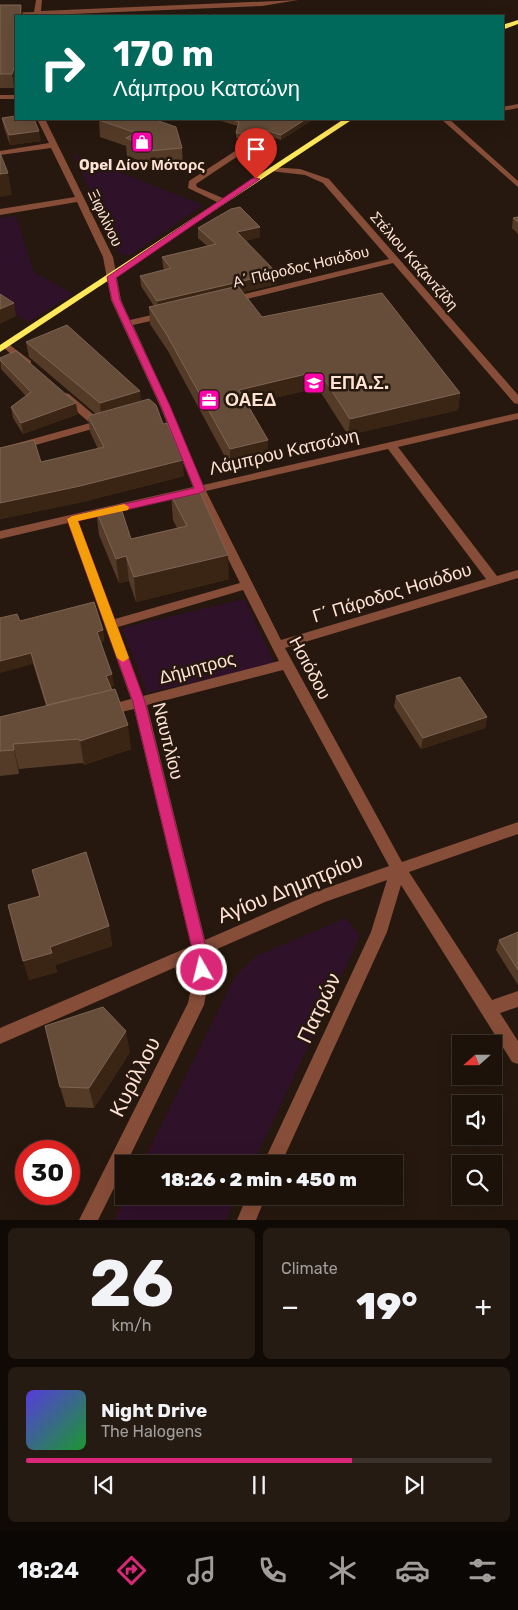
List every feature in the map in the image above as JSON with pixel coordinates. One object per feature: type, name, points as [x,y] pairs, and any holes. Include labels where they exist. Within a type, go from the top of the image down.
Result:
[{"type":"main road","points":[[504,27],[518,22]]},
{"type":"main road","points":[[3,347],[112,277],[222,200],[347,120]]},
{"type":"street","points":[[37,15],[39,0]]},
{"type":"street","points":[[0,15],[37,15],[262,4],[295,0]]},
{"type":"street","points":[[0,98],[15,97]]},
{"type":"street","points":[[504,109],[518,106]]},
{"type":"street","name":"Ξιφιλίνου","points":[[42,120],[108,257],[112,277]]},
{"type":"street","points":[[446,120],[518,185]]},
{"type":"street","points":[[222,200],[194,189],[192,183],[252,144]]},
{"type":"street","points":[[0,153],[54,145]]},
{"type":"street","name":"Στέλιου Καζαντζίδη","points":[[272,169],[303,171],[314,174],[326,181],[518,401]]},
{"type":"street","points":[[0,212],[81,199]]},
{"type":"street","name":"Α΄ Πάροδος Ησιόδου","points":[[223,301],[395,260]]},
{"type":"street","name":"Ησιόδου","points":[[112,277],[116,300],[161,407],[277,646],[398,868],[518,1056]]},
{"type":"street","points":[[126,324],[175,313]]},
{"type":"street","points":[[3,347],[34,370]]},
{"type":"street","points":[[55,388],[98,424]]},
{"type":"street","name":"Λάμπρου Κατσώνη","points":[[0,536],[518,416]]},
{"type":"street","points":[[0,452],[115,420]]},
{"type":"street","points":[[391,446],[494,581]]},
{"type":"street","name":"Ναυπλίου","points":[[72,519],[139,702],[199,948]]},
{"type":"street","name":"Γ΄ Πάροδος Ησιόδου","points":[[277,646],[518,574]]},
{"type":"street","points":[[111,625],[246,585]]},
{"type":"street","name":"Δήμητρος","points":[[93,713],[287,664]]},
{"type":"street","name":"Αγίου Δημητρίου","points":[[0,1036],[320,897],[398,868],[518,828]]},
{"type":"street","name":"Πατρών","points":[[276,1155],[379,932],[398,868]]},
{"type":"street","name":"Κυρίλλου","points":[[88,1220],[196,1005],[201,989],[202,970],[199,948]]},
{"type":"street","points":[[488,1009],[518,999]]},
{"type":"street","points":[[246,1220],[253,1205]]},
{"type":"shaded area","points":[[73,154],[203,205],[131,255],[123,255],[119,252]]},
{"type":"shaded area","points":[[16,216],[34,272],[73,294],[28,322],[0,305],[0,218]]},
{"type":"shaded area","points":[[245,599],[275,664],[147,693],[122,628]]},
{"type":"shaded area","points":[[346,918],[360,936],[257,1155],[146,1155],[235,977],[256,956]]},
{"type":"shaded area","points":[[122,1205],[233,1205],[226,1220],[114,1220]]},
{"type":"building","points":[[0,5],[21,5],[20,15],[15,15],[15,64],[12,74],[0,74]]},
{"type":"building","points":[[15,116],[15,120],[34,120],[39,131],[9,135],[2,118]]},
{"type":"building","points":[[99,120],[156,120],[176,127],[182,148],[149,151],[147,146],[126,138],[136,133]]},
{"type":"building","points":[[233,120],[304,120],[281,135],[265,130],[263,135],[236,133],[239,122]]},
{"type":"building","points":[[0,153],[8,173],[0,174]]},
{"type":"building","points":[[240,207],[260,227],[237,232],[277,273],[157,301],[140,276],[171,268],[162,257],[216,244],[198,228],[231,209]]},
{"type":"building","name":"ΕΠΑ.Σ.","points":[[238,286],[262,317],[382,293],[460,393],[350,419],[319,371],[239,390],[268,440],[230,449],[167,335],[149,307]]},
{"type":"building","points":[[0,294],[14,303],[0,309]]},
{"type":"building","points":[[67,325],[140,391],[100,403],[26,342]]},
{"type":"building","points":[[16,351],[76,403],[21,423],[11,407],[31,392],[0,360],[0,358]]},
{"type":"building","points":[[149,399],[156,405],[163,424],[167,423],[183,460],[80,486],[0,503],[0,448],[34,440],[41,462],[104,447],[88,416]]},
{"type":"building","points":[[199,490],[228,555],[134,577],[126,556],[116,559],[96,510],[120,505],[131,539],[187,526],[171,495]]},
{"type":"building","points":[[94,602],[103,630],[97,632],[112,674],[106,676],[112,690],[47,705],[31,653],[0,661],[0,618],[17,614],[20,621]]},
{"type":"building","points":[[460,677],[487,717],[423,738],[396,696]]},
{"type":"building","points":[[115,689],[128,725],[80,741],[79,739],[13,744],[14,750],[0,751],[0,717]]},
{"type":"building","points":[[86,852],[109,926],[50,947],[52,953],[23,961],[8,905],[40,896],[32,870]]},
{"type":"building","points":[[518,932],[518,970],[499,940]]},
{"type":"building","points":[[103,1007],[126,1031],[89,1088],[60,1087],[45,1026]]},
{"type":"slow traffic","points":[[123,658],[72,519],[124,507]]},
{"type":"place","name":"Opel Δίον Μότορς","points":[[142,142]]},
{"type":"place","name":"ΕΠΑ.Σ.","points":[[314,383]]},
{"type":"place","name":"ΟΑΕΔ","points":[[209,400]]},
{"type":"route","points":[[202,970],[199,948],[139,702],[72,519],[200,490],[166,406],[116,300],[112,277],[222,200],[256,179]]}]
